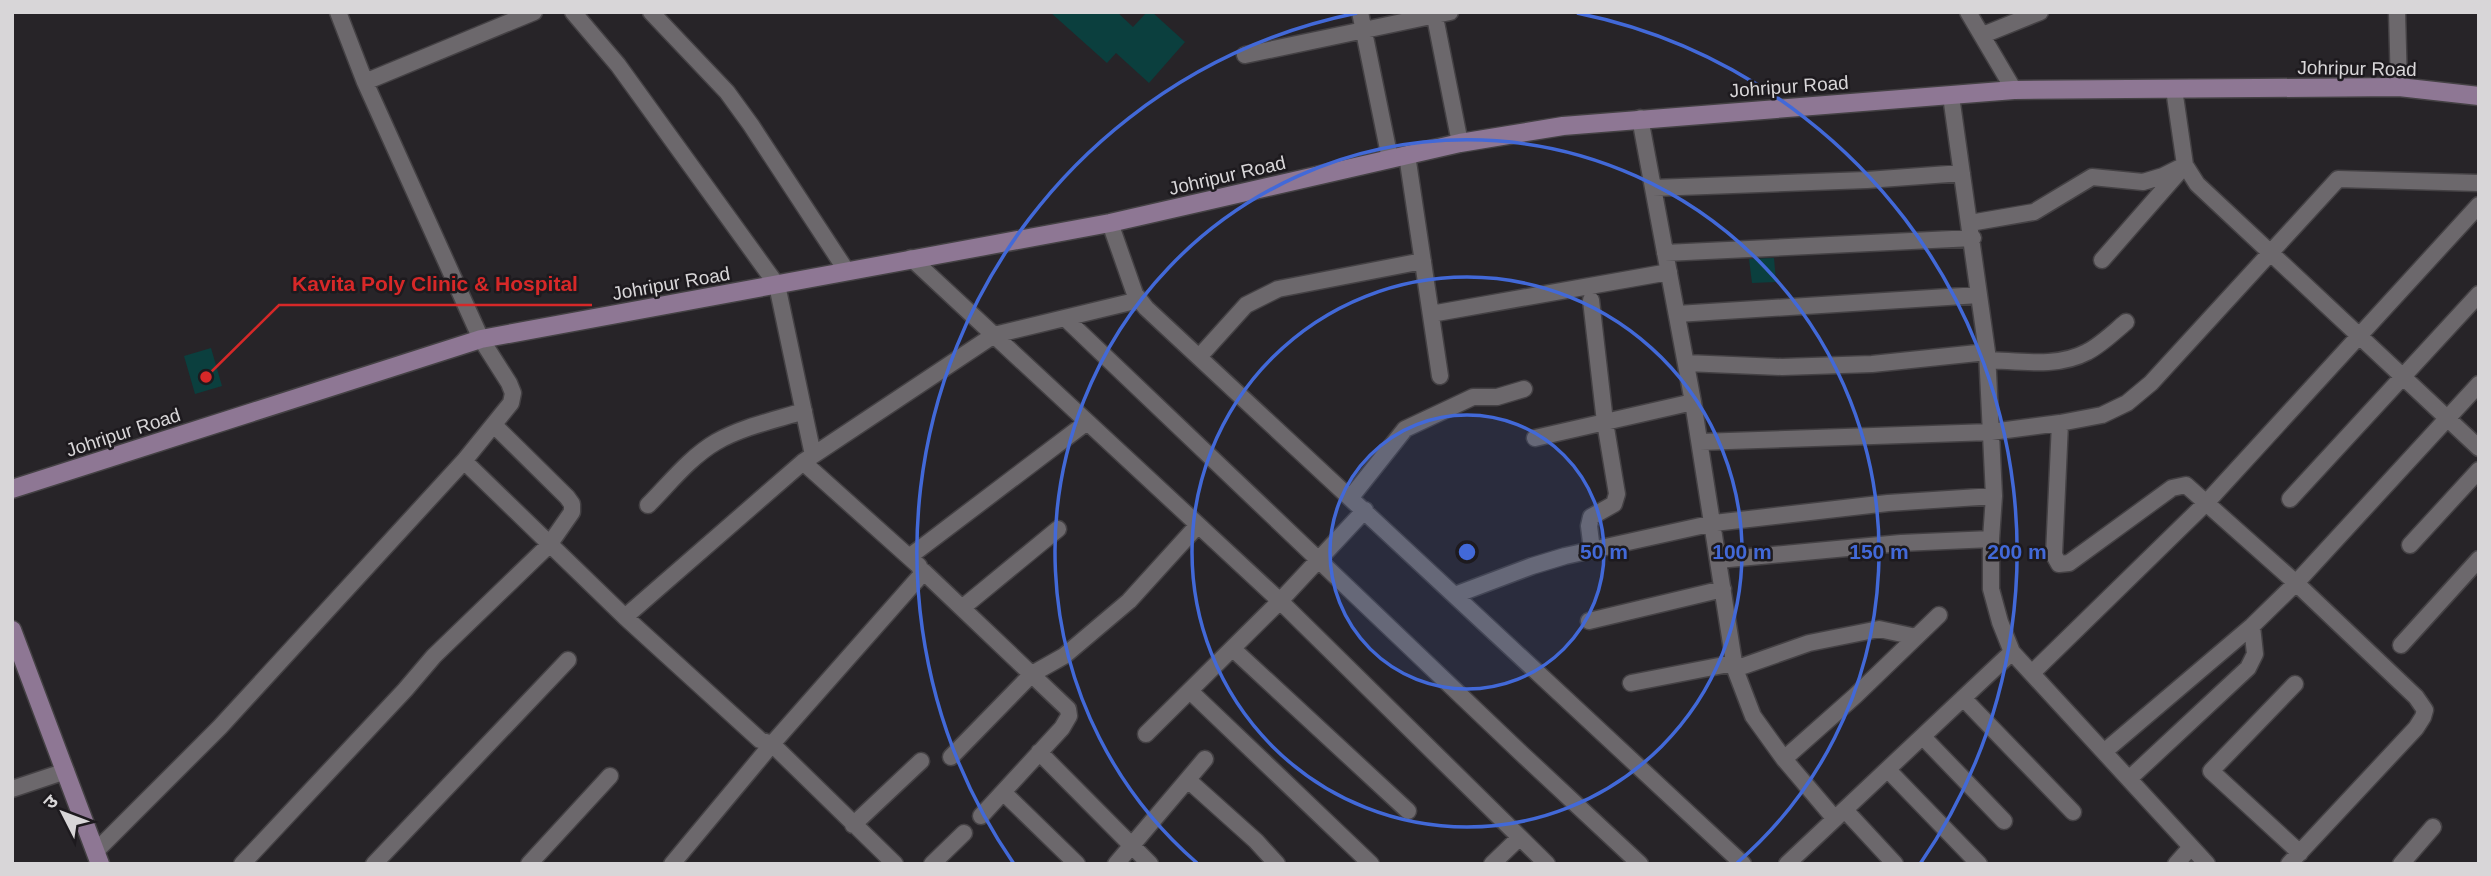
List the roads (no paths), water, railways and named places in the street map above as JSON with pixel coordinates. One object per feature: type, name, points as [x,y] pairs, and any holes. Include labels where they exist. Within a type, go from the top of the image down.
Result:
[{"type":"street","points":[[12,630],[97,858],[464,461],[511,403],[513,393],[481,339],[365,82],[338,12]]},
{"type":"street","points":[[365,82],[534,12]]},
{"type":"street","points":[[573,12],[618,65],[777,285],[804,411],[808,458],[1064,704],[1069,716],[1062,728],[981,816]]},
{"type":"street","points":[[651,12],[727,92],[846,270]]},
{"type":"street","points":[[1360,12],[1423,261],[1440,376]]},
{"type":"street","points":[[1968,12],[2014,90]]},
{"type":"street","points":[[1983,35],[2040,12]]},
{"type":"street","points":[[2397,12],[2399,87]]},
{"type":"street","points":[[1245,55],[1440,13],[1460,144]]},
{"type":"street","name":"Johripur Road","points":[[12,489],[481,339],[1110,223],[1398,157],[1563,126],[2014,90],[2399,87],[2479,96]]},
{"type":"street","points":[[2174,89],[2185,165],[2197,184],[2479,448]]},
{"type":"street","points":[[1951,96],[1972,231],[1987,356],[1994,496],[1991,589],[2000,622],[2012,652],[2207,864]]},
{"type":"street","points":[[1640,118],[1700,442],[1735,666],[1753,716],[1784,759],[1895,864]]},
{"type":"street","points":[[1665,253],[1972,231],[2034,212],[2092,177],[2143,181],[2163,177],[2185,165]]},
{"type":"street","points":[[2102,260],[2185,165]]},
{"type":"street","points":[[1653,188],[1867,180],[1962,173]]},
{"type":"street","points":[[1700,442],[1991,432],[2102,415],[2127,403],[2151,383],[2338,179],[2479,183]]},
{"type":"street","points":[[2032,673],[2207,502],[2479,205]]},
{"type":"street","points":[[1110,223],[1139,300],[1743,864]]},
{"type":"street","points":[[911,258],[1280,601],[1547,864]]},
{"type":"street","points":[[1199,357],[1246,305],[1278,289],[1423,261]]},
{"type":"street","points":[[1431,314],[1669,272]]},
{"type":"street","points":[[2290,499],[2479,294]]},
{"type":"street","points":[[1677,314],[1979,295]]},
{"type":"street","points":[[625,617],[808,458],[994,335],[1139,300]]},
{"type":"street","points":[[1591,300],[1605,422],[1617,494],[1614,504],[1591,517],[1589,526],[1592,550]]},
{"type":"street","points":[[1066,319],[1640,864]]},
{"type":"street","points":[[1686,363],[1808,366],[1987,356],[2053,362],[2086,352],[2126,322]]},
{"type":"street","points":[[2105,751],[2252,626],[2296,583],[2479,384]]},
{"type":"street","points":[[1351,497],[1405,429],[1473,397],[1497,397],[1524,389]]},
{"type":"street","points":[[1535,438],[1693,402]]},
{"type":"street","points":[[648,505],[699,454],[715,442],[804,411]]},
{"type":"street","points":[[909,557],[1087,422]]},
{"type":"street","points":[[2060,423],[2054,555],[2059,564],[2069,563],[2172,488],[2186,485],[2296,583],[2416,697],[2425,710],[2416,728],[2295,858],[2211,771],[2295,684]]},
{"type":"street","points":[[243,864],[434,656],[550,545],[569,518],[572,504],[495,426]]},
{"type":"street","points":[[464,461],[625,617],[760,740],[772,744],[895,864]]},
{"type":"street","points":[[2410,545],[2479,470]]},
{"type":"street","points":[[1455,595],[1532,566],[1714,523],[1888,503],[1994,496]]},
{"type":"street","points":[[1146,734],[1280,601],[1365,510]]},
{"type":"street","points":[[951,757],[1032,674],[1064,656],[1111,618],[1198,525]]},
{"type":"street","points":[[962,608],[1058,529]]},
{"type":"street","points":[[1718,559],[1888,544],[1991,539]]},
{"type":"street","points":[[2401,645],[2479,559]]},
{"type":"street","points":[[676,862],[772,744],[920,578],[923,571]]},
{"type":"street","points":[[1589,621],[1723,589]]},
{"type":"street","points":[[1784,759],[1939,615]]},
{"type":"street","points":[[2130,778],[2248,668],[2255,654],[2252,626]]},
{"type":"street","points":[[1631,683],[1735,666],[1809,643],[1879,629],[1916,637]]},
{"type":"street","points":[[1233,649],[1408,811]]},
{"type":"street","points":[[1787,864],[2012,652]]},
{"type":"street","points":[[374,864],[568,660]]},
{"type":"street","points":[[1191,692],[1371,864]]},
{"type":"street","points":[[1964,698],[2073,812]]},
{"type":"street","points":[[1923,737],[2004,821]]},
{"type":"street","points":[[1039,752],[1150,864]]},
{"type":"street","points":[[1116,864],[1205,759]]},
{"type":"street","points":[[853,825],[921,761]]},
{"type":"street","points":[[1888,770],[1979,864]]},
{"type":"street","points":[[12,789],[65,771]]},
{"type":"street","points":[[529,864],[610,776]]},
{"type":"street","points":[[1188,780],[1256,841],[1277,864]]},
{"type":"street","points":[[1003,792],[1077,864]]},
{"type":"street","points":[[2401,864],[2433,827]]},
{"type":"street","points":[[932,864],[964,833]]},
{"type":"street","points":[[1492,864],[1519,838]]},
{"type":"street","points":[[2176,864],[2191,847]]},
{"type":"place","name":"Kavita Poly Clinic & Hospital","points":[[206,377]]}]
